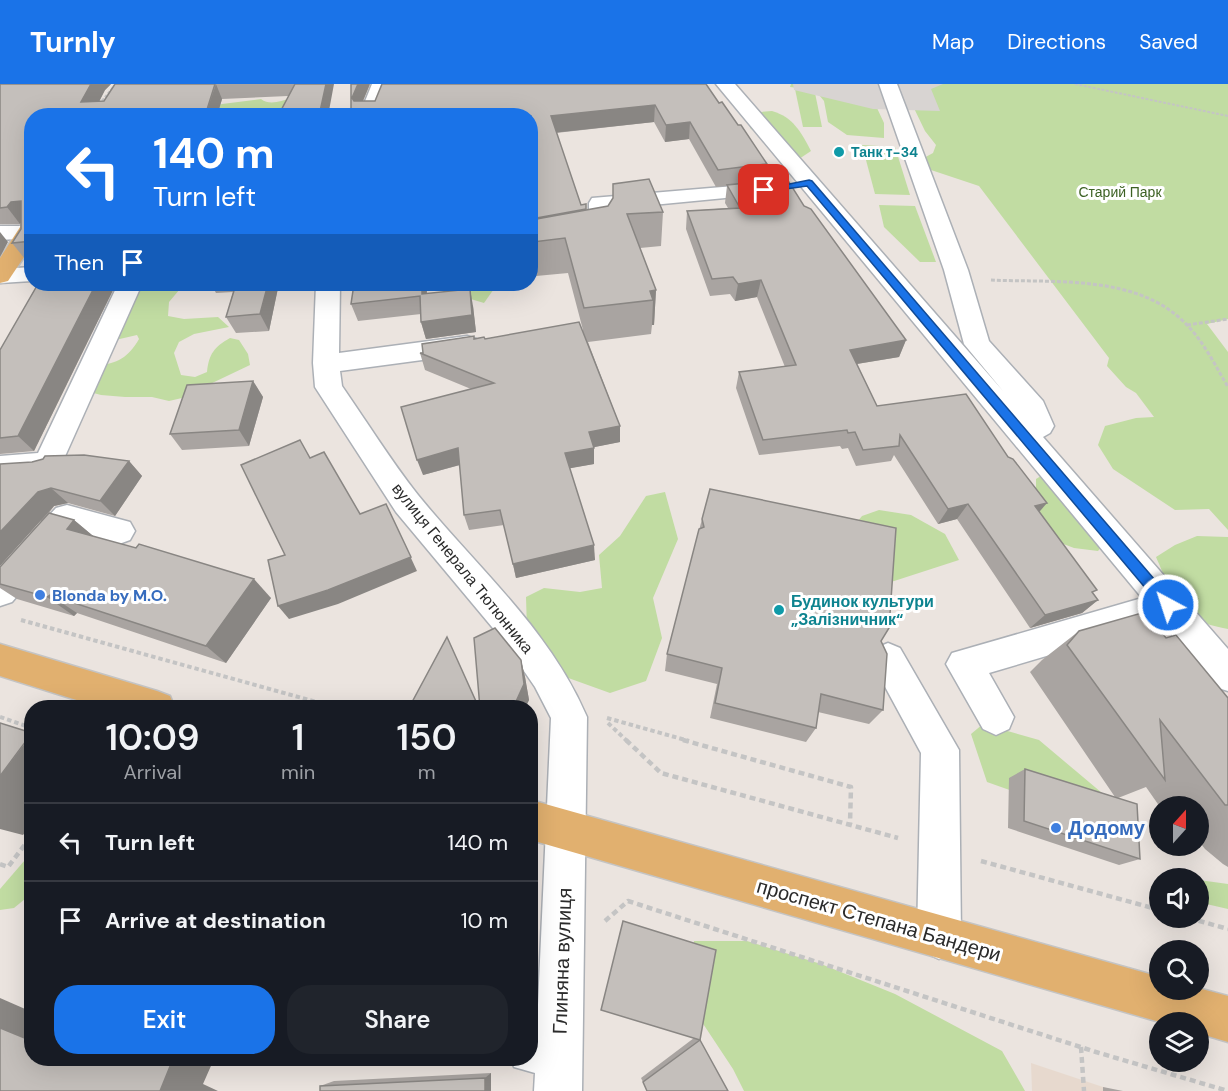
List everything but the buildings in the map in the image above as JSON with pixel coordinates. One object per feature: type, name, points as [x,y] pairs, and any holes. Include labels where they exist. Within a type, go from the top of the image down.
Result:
[{"type":"main road","points":[[0,276],[24,238]]},
{"type":"main road","points":[[0,660],[132,700]]},
{"type":"main road","name":"проспект Степана Бандери","points":[[549,825],[1228,1019]]},
{"type":"street","points":[[371,108],[381,84]]},
{"type":"street","points":[[725,84],[1228,675]]},
{"type":"street","points":[[888,84],[958,277],[977,344],[1034,408],[1040,426],[1024,435]]},
{"type":"street","points":[[538,245],[600,233],[600,203],[744,193],[809,183]]},
{"type":"street","points":[[0,233],[24,230]]},
{"type":"street","points":[[0,276],[24,274]]},
{"type":"street","points":[[0,466],[48,464],[127,291]]},
{"type":"street","name":"вулиця Генерала Тютюнника","points":[[328,291],[326,363],[329,387],[407,503],[514,628],[548,675],[569,717]]},
{"type":"street","points":[[326,363],[360,361],[486,342]]},
{"type":"street","points":[[5,604],[67,517],[119,531]]},
{"type":"street","points":[[996,717],[964,664],[1168,605]]},
{"type":"street","points":[[888,659],[940,750],[939,937]]},
{"type":"street","name":"Глиняна вулиця","points":[[549,1064],[549,825],[569,717]]},
{"type":"path","points":[[97,108],[116,84]]},
{"type":"path","points":[[1075,84],[1228,116]]},
{"type":"path","points":[[958,277],[1125,289],[1156,299],[1187,325],[1228,387]]},
{"type":"path","points":[[1187,325],[1228,319]]},
{"type":"path","points":[[5,604],[312,700]]},
{"type":"path","points":[[850,824],[851,787],[601,716],[661,773],[1149,907]]},
{"type":"path","points":[[0,717],[24,725]]},
{"type":"path","points":[[0,864],[9,867],[24,846]]},
{"type":"path","points":[[601,925],[628,902],[1082,1047],[1228,1091]]},
{"type":"path","points":[[1209,924],[1228,929]]},
{"type":"path","points":[[1082,1047],[1084,1091]]},
{"type":"shaded area","points":[[793,84],[943,84],[931,89],[940,111],[873,109],[794,90]]},
{"type":"shaded area","points":[[1031,1063],[1103,1087],[1116,1091],[1032,1091]]},
{"type":"green space","name":"Старий Парк","points":[[791,84],[1228,84],[1228,319],[1207,324],[1228,352],[1228,530],[1209,509],[1175,510],[1113,469],[1098,445],[1105,426],[1136,418],[1154,417],[1136,393],[1126,387],[1107,366],[1109,358],[979,186],[931,170],[922,159],[933,153],[936,145],[925,131],[911,102],[877,108],[884,123],[884,138],[847,135],[828,122],[824,101],[815,90],[790,87]]},
{"type":"green space","points":[[795,89],[815,93],[822,127],[803,127]]},
{"type":"green space","points":[[291,98],[292,108],[211,108],[222,104],[261,99],[276,102]]},
{"type":"green space","points":[[772,111],[791,121],[811,151],[799,159],[770,144],[750,128],[749,113]]},
{"type":"green space","points":[[862,145],[895,147],[910,195],[875,194]]},
{"type":"green space","points":[[879,205],[915,206],[936,262],[920,262],[884,227]]},
{"type":"green space","points":[[178,291],[169,302],[168,316],[184,319],[218,317],[229,327],[194,334],[179,342],[174,353],[181,375],[195,377],[207,372],[213,352],[230,338],[239,340],[248,354],[250,365],[208,385],[195,395],[169,401],[152,397],[101,395],[82,390],[96,366],[122,358],[131,351],[139,339],[137,335],[111,341],[119,292]]},
{"type":"green space","points":[[451,291],[492,291],[484,303]]},
{"type":"green space","points":[[1051,470],[1113,532],[1098,551],[1074,548],[1045,537],[1036,507],[1036,479]]},
{"type":"green space","points":[[665,492],[678,539],[653,598],[662,638],[646,681],[610,693],[560,675],[527,630],[526,597],[544,588],[580,592],[602,588],[599,555],[620,536],[646,496]]},
{"type":"green space","points":[[879,510],[911,515],[945,534],[959,560],[888,583],[844,538],[862,516]]},
{"type":"green space","points":[[1197,536],[1228,537],[1228,629],[1198,620],[1180,606],[1168,586],[1156,557],[1175,545]]},
{"type":"green space","points":[[983,724],[1039,740],[1102,793],[1080,815],[987,782],[971,734]]},
{"type":"green space","points":[[24,861],[24,900],[14,908],[0,910],[0,889]]},
{"type":"green space","points":[[1209,881],[1228,884],[1228,909],[1209,905]]},
{"type":"green space","points":[[694,941],[747,941],[821,964],[895,994],[1002,1051],[1025,1091],[744,1091],[733,1069],[688,1001]]},
{"type":"place","name":"Танк т-34","points":[[839,152]]},
{"type":"place","name":"Blonda by M.O.","points":[[40,595]]},
{"type":"place","name":"Будинок культури „Залізничник“","points":[[779,610]]},
{"type":"place","name":"Додому","points":[[1056,828]]},
{"type":"route","points":[[764,190],[809,183],[1168,605]]}]
